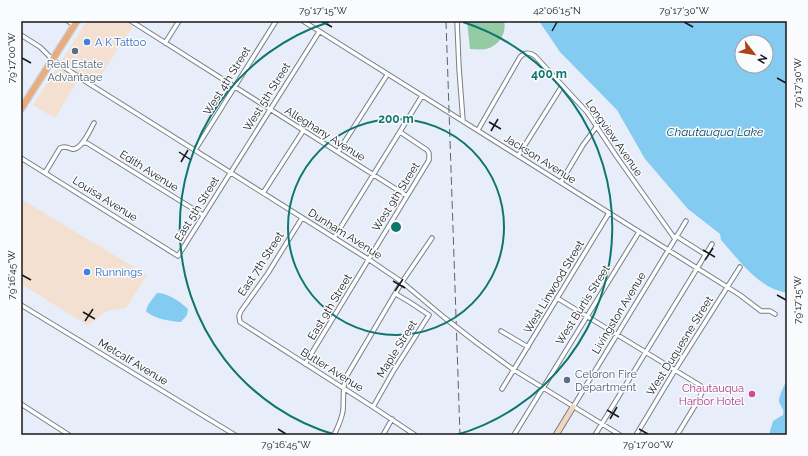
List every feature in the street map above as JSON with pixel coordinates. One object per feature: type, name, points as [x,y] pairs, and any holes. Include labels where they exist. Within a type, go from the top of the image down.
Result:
[{"type":"main road","points":[[21,109],[23,102],[53,60],[76,23]]},
{"type":"street","points":[[68,21],[76,23]]},
{"type":"street","name":"Alleghany Avenue","points":[[131,21],[407,196]]},
{"type":"street","points":[[165,43],[179,21]]},
{"type":"street","name":"West 4th Street","points":[[195,150],[276,21]]},
{"type":"street","name":"Jackson Avenue","points":[[303,21],[669,250],[740,295],[761,311],[770,311],[775,314]]},
{"type":"street","points":[[457,21],[463,121]]},
{"type":"street","name":"West 5th Street","points":[[231,172],[319,32]]},
{"type":"street","name":"Dunham Avenue","points":[[21,35],[40,47],[53,60],[368,259],[402,282],[446,319],[514,370],[620,435]]},
{"type":"street","name":"Longview Avenue","points":[[478,130],[520,57],[526,53],[532,54],[587,112],[617,158],[675,238]]},
{"type":"street","points":[[338,152],[388,75]]},
{"type":"street","points":[[518,156],[562,86]]},
{"type":"street","points":[[334,238],[422,96]]},
{"type":"street","points":[[45,173],[60,148],[66,147],[73,150],[78,149],[84,143],[94,123]]},
{"type":"street","points":[[561,182],[583,145],[597,126]]},
{"type":"street","points":[[263,193],[303,131]]},
{"type":"street","name":"West 9th Street","points":[[368,259],[427,164],[430,156],[427,150],[400,132]]},
{"type":"street","name":"Edith Avenue","points":[[84,143],[203,215]]},
{"type":"street","name":"Louisa Avenue","points":[[21,158],[178,256]]},
{"type":"street","name":"East 5th Street","points":[[178,256],[231,172]]},
{"type":"street","name":"West Linwood Street","points":[[502,389],[609,213]]},
{"type":"street","name":"East 7th Street","points":[[239,321],[241,311],[268,273],[302,218]]},
{"type":"street","name":"Livingston Avenue","points":[[556,435],[686,221]]},
{"type":"street","name":"West Burtis Street","points":[[514,435],[639,232]]},
{"type":"street","points":[[334,435],[340,424],[343,412],[346,377],[402,282],[432,238]]},
{"type":"street","points":[[675,238],[706,255]]},
{"type":"street","points":[[595,435],[712,244]]},
{"type":"street","name":"East 9th Street","points":[[306,364],[368,259]]},
{"type":"street","name":"West Duquesne Street","points":[[636,435],[740,267]]},
{"type":"street","name":"Maple Street","points":[[373,407],[394,370],[429,315],[396,294]]},
{"type":"street","points":[[557,298],[699,384],[702,388],[699,399],[677,435]]},
{"type":"street","name":"Metcalf Avenue","points":[[21,305],[235,435]]},
{"type":"street","name":"Butler Avenue","points":[[239,321],[242,325],[344,388],[415,435]]},
{"type":"street","points":[[501,331],[528,347]]},
{"type":"street","points":[[21,404],[70,435]]},
{"type":"street","points":[[383,435],[392,420]]},
{"type":"shaded area","points":[[87,21],[126,21],[133,26],[92,89],[78,80],[55,118],[33,105]]},
{"type":"shaded area","points":[[21,199],[147,275],[126,308],[107,311],[87,325],[21,284]]},
{"type":"green space","points":[[467,21],[504,21],[505,26],[501,38],[495,45],[484,49],[470,49]]},
{"type":"green space","points":[[317,213],[336,225],[332,232],[313,219]]},
{"type":"water","name":"Chautauqua Lake","points":[[539,21],[787,21],[787,293],[767,286],[758,280],[721,240],[720,234],[688,209],[645,159],[617,110],[560,52]]},
{"type":"water","points":[[157,293],[165,294],[173,298],[188,309],[187,315],[181,322],[157,318],[146,311],[148,305]]},
{"type":"water","points":[[787,378],[787,435],[769,435],[773,421],[783,415],[779,400]]},
{"type":"railway","points":[[446,21],[460,435]]},
{"type":"place","name":"A K Tattoo","points":[[87,42]]},
{"type":"place","name":"Real Estate Advantage","points":[[75,51]]},
{"type":"place","name":"Runnings","points":[[87,272]]},
{"type":"place","name":"Celoron Fire Department","points":[[567,380]]},
{"type":"place","name":"Chautauqua Harbor Hotel","points":[[752,394]]}]
